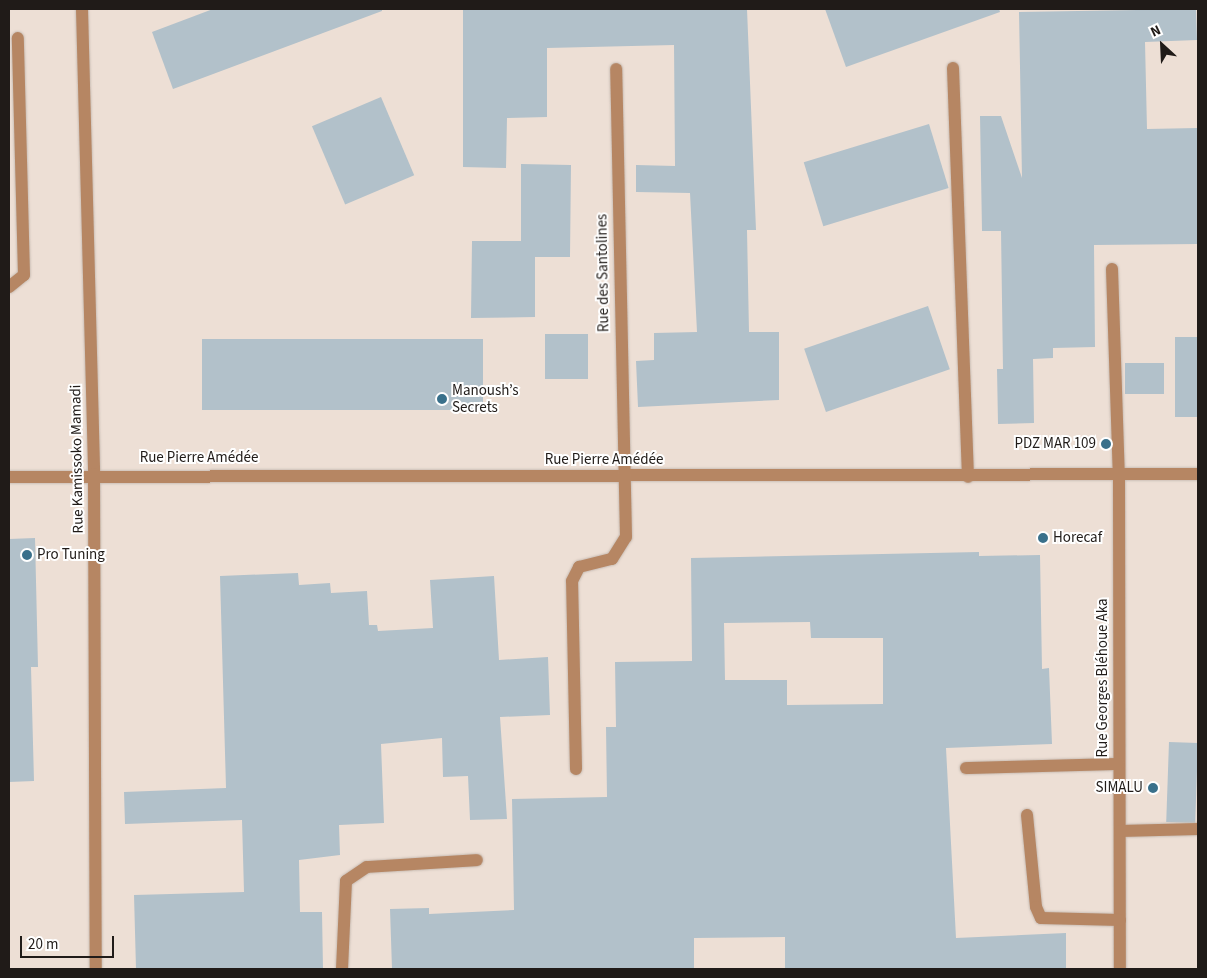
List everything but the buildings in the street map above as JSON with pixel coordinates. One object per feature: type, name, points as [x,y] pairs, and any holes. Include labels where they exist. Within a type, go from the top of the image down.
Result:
[{"type":"street","name":"Rue Kamissoko Mamadi","points":[[82,9],[94,474],[96,969]]},
{"type":"street","points":[[9,287],[24,275],[14,111],[18,38]]},
{"type":"street","points":[[953,68],[968,477]]},
{"type":"street","name":"Rue des Santolines","points":[[576,769],[572,581],[579,567],[612,559],[621,551],[626,537],[623,477],[616,69]]},
{"type":"street","name":"Rue Georges Bléhoue Aka","points":[[1112,269],[1119,477],[1120,969]]},
{"type":"street","name":"Rue Pierre Amédée","points":[[9,478],[94,474],[623,477],[1119,477],[1198,474]]},
{"type":"street","points":[[966,768],[1119,764]]},
{"type":"street","points":[[1027,815],[1036,907],[1041,918],[1120,920]]},
{"type":"street","points":[[1120,831],[1198,829]]},
{"type":"street","points":[[342,969],[346,881],[367,867],[477,860]]},
{"type":"place","name":"Manoush’s Secrets","points":[[442,399]]},
{"type":"place","name":"PDZ MAR 109","points":[[1106,444]]},
{"type":"place","name":"Horecaf","points":[[1043,538]]},
{"type":"place","name":"Pro Tuning","points":[[27,555]]},
{"type":"place","name":"SIMALU","points":[[1153,788]]}]
